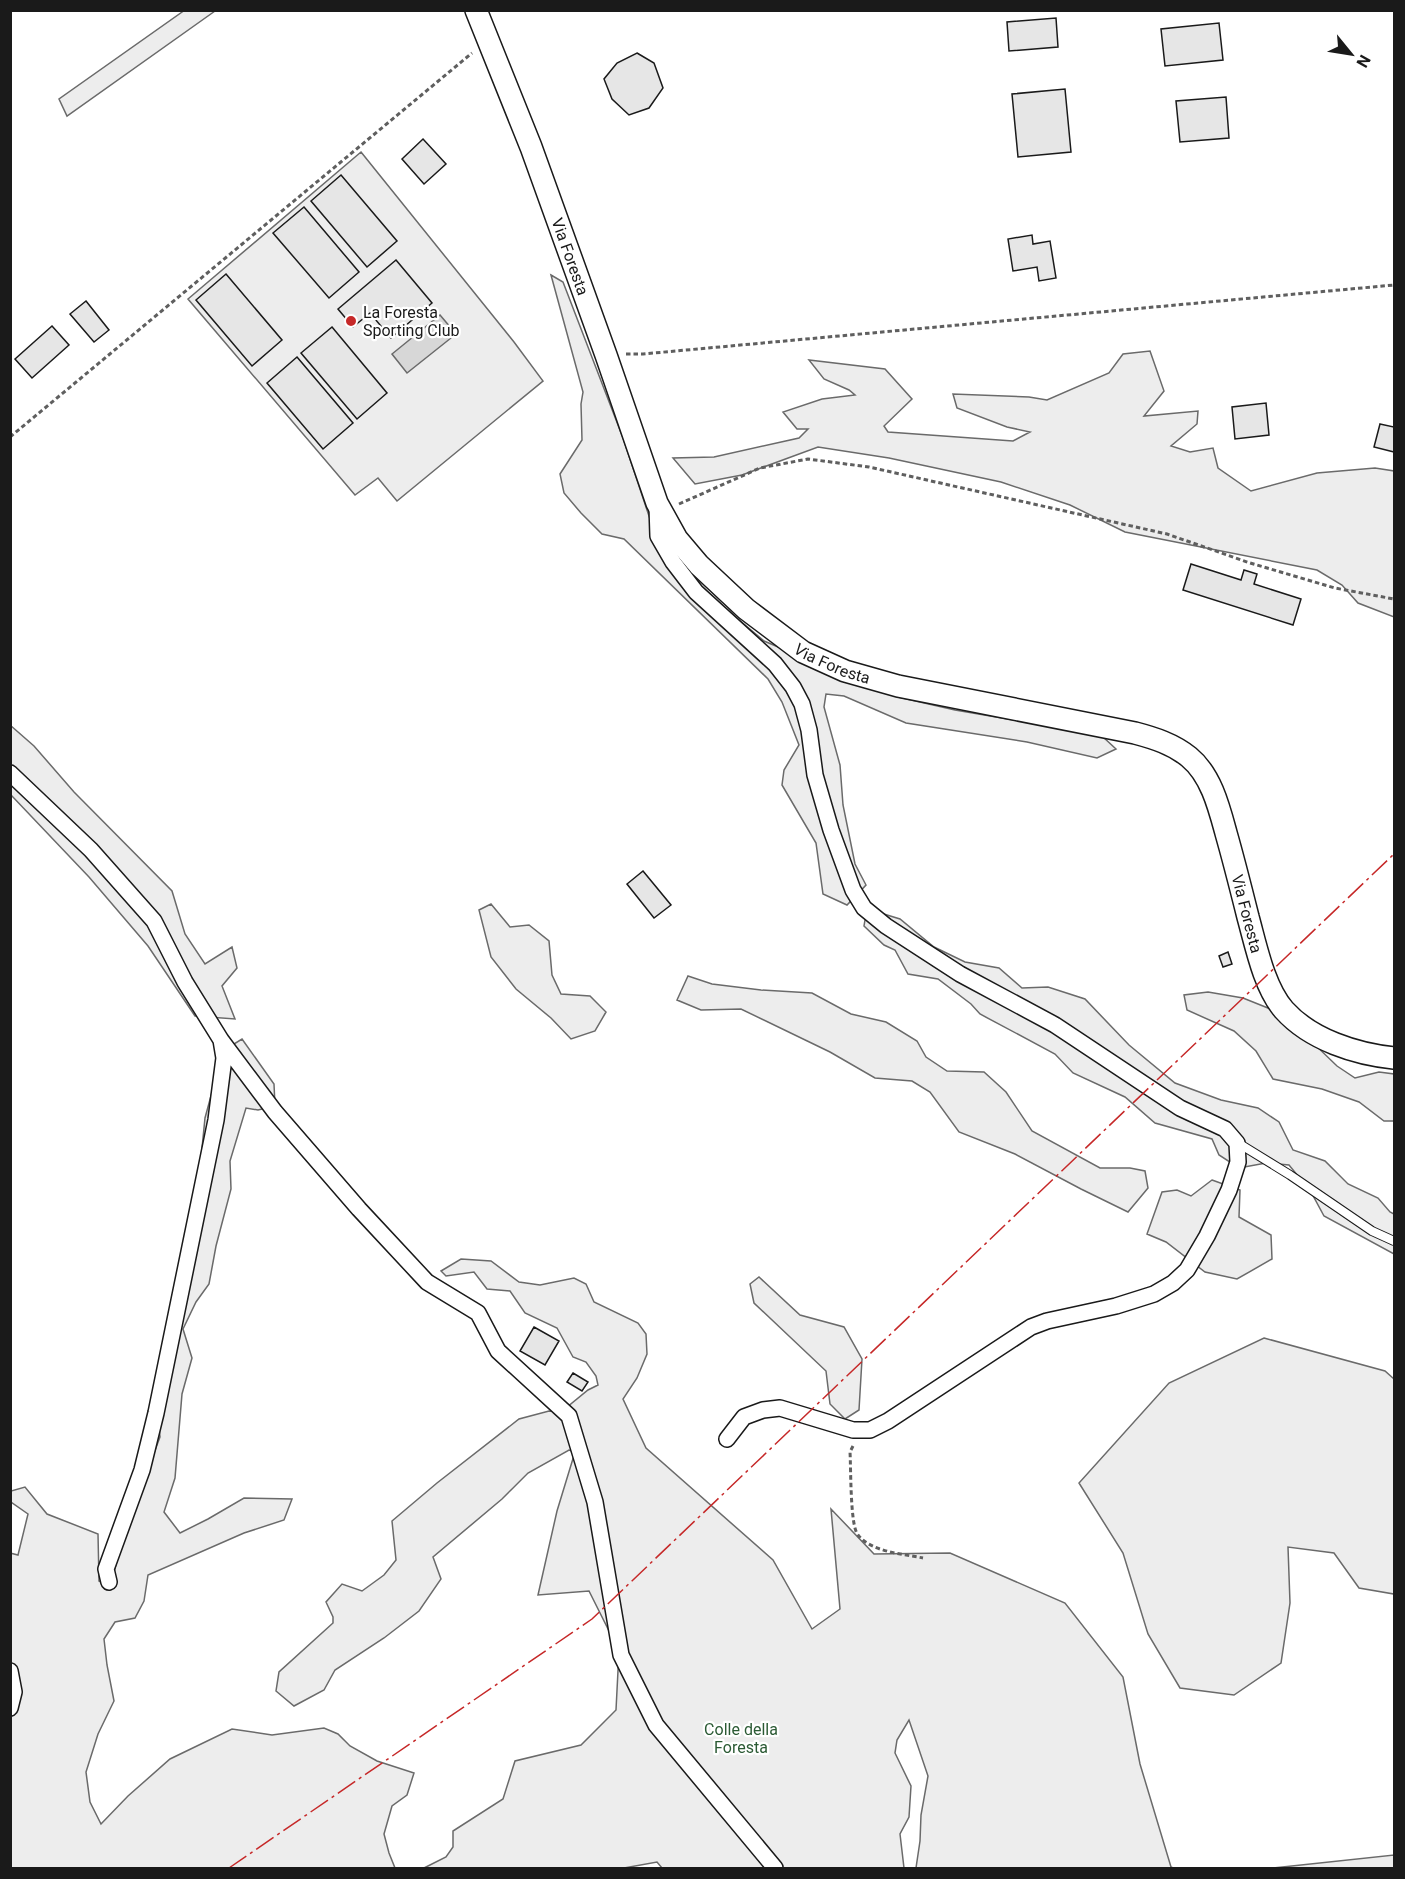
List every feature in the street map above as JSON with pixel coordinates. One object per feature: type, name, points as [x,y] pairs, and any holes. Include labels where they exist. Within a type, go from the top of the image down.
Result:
[{"type":"main road","name":"Via Foresta","points":[[476,10],[531,147],[657,503],[676,539],[699,565],[746,609],[803,652],[845,671],[898,686],[1135,733],[1174,747],[1202,771],[1210,786],[1221,814],[1257,952],[1270,988],[1283,1009],[1312,1033],[1353,1050],[1379,1057],[1395,1058]]},
{"type":"street","points":[[657,503],[658,536],[673,562],[696,592],[775,664],[793,687],[802,704],[809,730],[815,775],[831,830],[853,890],[864,908],[886,926],[960,974],[1055,1025],[1180,1108],[1225,1129],[1237,1143],[1238,1162],[1229,1190],[1207,1236],[1187,1270],[1173,1283],[1154,1294],[1116,1306],[1047,1321],[1031,1327],[888,1421],[870,1430],[853,1430],[780,1408],[764,1410],[744,1417],[727,1439]]},
{"type":"street","points":[[10,773],[91,850],[154,921],[185,982],[221,1040],[275,1112],[359,1209],[427,1282],[478,1313],[498,1351],[569,1416],[595,1502],[621,1654],[657,1725],[775,1869]]},
{"type":"street","points":[[109,1582],[106,1569],[142,1470],[177,1315],[216,1120],[224,1058],[221,1040]]},
{"type":"street","points":[[10,1671],[14,1692],[10,1708]]},
{"type":"lane","points":[[1237,1143],[1290,1175],[1372,1231],[1395,1241]]},
{"type":"path","points":[[10,437],[488,40]]},
{"type":"path","points":[[606,354],[644,354],[1395,285]]},
{"type":"path","points":[[657,503],[681,504],[760,468],[808,459],[868,467],[1167,534],[1313,582],[1395,599]]},
{"type":"path","points":[[860,1430],[850,1452],[853,1523],[857,1535],[886,1552],[922,1558]]},
{"type":"shaded area","points":[[185,10],[215,11],[67,116],[59,99]]},
{"type":"shaded area","name":"La Foresta Sporting Club","points":[[361,152],[543,381],[397,501],[378,478],[355,495],[188,299]]},
{"type":"shaded area","points":[[551,275],[563,282],[623,438],[653,528],[707,593],[764,641],[898,697],[955,710],[1103,737],[1116,749],[1097,758],[1027,742],[906,723],[844,696],[826,694],[824,707],[840,765],[843,805],[855,864],[866,885],[847,905],[823,894],[816,843],[782,785],[784,770],[799,745],[782,702],[768,679],[624,539],[602,534],[564,493],[560,474],[582,440],[583,392]]},
{"type":"shaded area","points":[[440,315],[456,334],[407,373],[392,354]]},
{"type":"shaded area","points":[[1150,351],[1164,391],[1144,416],[1198,411],[1197,424],[1171,446],[1190,452],[1213,448],[1218,468],[1251,491],[1317,473],[1375,468],[1394,471],[1394,617],[1358,603],[1342,585],[1317,570],[1125,532],[1070,505],[1001,482],[889,458],[818,447],[742,475],[695,484],[673,458],[714,457],[799,438],[808,429],[797,429],[783,412],[822,399],[855,395],[824,379],[809,360],[885,369],[912,399],[884,426],[888,432],[1013,441],[1030,432],[1007,427],[957,408],[953,394],[1029,397],[1047,400],[1109,373],[1123,354]]},
{"type":"shaded area","points":[[10,725],[34,746],[74,792],[172,891],[185,934],[205,964],[232,947],[237,968],[222,986],[235,1019],[195,1016],[148,946],[89,877],[11,795]]},
{"type":"shaded area","points":[[491,904],[510,927],[529,925],[549,941],[552,975],[561,994],[590,996],[606,1012],[595,1031],[571,1039],[551,1018],[516,989],[491,957],[479,910]]},
{"type":"shaded area","points":[[874,911],[900,919],[934,947],[965,962],[999,968],[1022,988],[1048,987],[1085,999],[1129,1045],[1175,1083],[1221,1100],[1258,1108],[1279,1122],[1293,1150],[1325,1161],[1348,1184],[1378,1198],[1394,1214],[1394,1254],[1324,1216],[1311,1192],[1289,1165],[1266,1163],[1239,1168],[1219,1155],[1212,1139],[1155,1123],[1125,1097],[1073,1073],[1055,1054],[980,1014],[971,1004],[938,979],[908,974],[895,950],[884,945],[864,926],[865,920]]},
{"type":"shaded area","points":[[688,976],[712,984],[812,993],[851,1014],[886,1022],[917,1041],[926,1057],[947,1071],[984,1072],[1006,1092],[1032,1131],[1100,1168],[1130,1168],[1145,1171],[1148,1188],[1128,1212],[1015,1154],[959,1132],[930,1092],[912,1081],[875,1078],[830,1052],[741,1009],[701,1010],[677,1000]]},
{"type":"shaded area","points":[[1208,992],[1243,998],[1278,1012],[1337,1066],[1355,1078],[1379,1072],[1394,1074],[1394,1121],[1384,1121],[1359,1102],[1322,1089],[1273,1079],[1256,1051],[1234,1031],[1187,1010],[1184,995]]},
{"type":"shaded area","points":[[242,1039],[274,1084],[275,1106],[258,1110],[246,1108],[230,1161],[231,1189],[209,1284],[196,1302],[183,1329],[192,1358],[182,1394],[175,1478],[164,1512],[180,1533],[244,1498],[292,1499],[284,1520],[244,1533],[148,1575],[144,1601],[135,1618],[115,1622],[104,1639],[114,1701],[98,1734],[86,1772],[90,1802],[101,1824],[128,1796],[170,1759],[232,1729],[272,1735],[324,1728],[338,1734],[350,1746],[377,1761],[414,1773],[407,1795],[392,1806],[384,1834],[395,1868],[11,1868],[10,1553],[18,1555],[28,1514],[11,1502],[11,1491],[25,1487],[47,1514],[98,1534],[99,1581],[110,1587],[125,1531],[160,1437],[155,1392],[197,1199],[205,1118],[221,1052]]},
{"type":"shaded area","points":[[1212,1180],[1240,1190],[1239,1217],[1271,1235],[1272,1259],[1237,1279],[1205,1272],[1166,1242],[1147,1234],[1162,1192],[1177,1190],[1191,1196]]},
{"type":"shaded area","name":"Colle della Foresta","points":[[461,1259],[491,1261],[519,1282],[540,1285],[574,1278],[586,1284],[594,1302],[638,1323],[646,1334],[647,1354],[637,1378],[623,1399],[646,1448],[773,1560],[812,1629],[840,1609],[831,1509],[874,1554],[950,1553],[1065,1603],[1123,1677],[1140,1764],[1173,1868],[916,1868],[921,1815],[928,1776],[909,1720],[897,1740],[895,1753],[911,1786],[909,1817],[900,1834],[904,1868],[662,1868],[657,1862],[624,1868],[424,1868],[446,1857],[453,1847],[453,1831],[503,1799],[515,1761],[581,1745],[616,1710],[619,1651],[589,1591],[538,1595],[557,1511],[575,1452],[569,1450],[528,1473],[502,1499],[433,1557],[441,1579],[419,1611],[384,1638],[335,1670],[324,1690],[294,1706],[276,1691],[279,1672],[333,1623],[333,1617],[326,1602],[342,1584],[362,1591],[384,1575],[396,1560],[392,1521],[519,1419],[549,1411],[561,1412],[588,1390],[598,1385],[596,1376],[586,1362],[573,1357],[557,1328],[525,1313],[510,1291],[487,1289],[474,1272],[446,1276],[441,1271]]},
{"type":"shaded area","points":[[759,1277],[800,1315],[844,1327],[862,1359],[859,1410],[845,1419],[830,1404],[826,1371],[754,1303],[750,1284]]},
{"type":"shaded area","points":[[1264,1338],[1385,1371],[1394,1379],[1394,1594],[1359,1588],[1334,1553],[1288,1547],[1290,1603],[1281,1663],[1234,1695],[1180,1688],[1148,1634],[1123,1553],[1079,1483],[1169,1383]]},
{"type":"shaded area","points":[[1394,1855],[1394,1868],[1273,1868]]},
{"type":"building","points":[[1056,18],[1058,47],[1009,51],[1007,22]]},
{"type":"building","points":[[1219,23],[1223,60],[1165,66],[1161,29]]},
{"type":"building","points":[[637,53],[654,63],[663,88],[649,108],[629,115],[612,99],[604,79],[617,63]]},
{"type":"building","points":[[1065,89],[1071,152],[1018,157],[1012,94]]},
{"type":"building","points":[[1226,97],[1229,138],[1180,142],[1176,101]]},
{"type":"building","points":[[423,139],[446,164],[424,184],[402,159]]},
{"type":"building","points":[[341,175],[397,241],[367,267],[311,201]]},
{"type":"building","points":[[304,207],[359,272],[329,298],[273,233]]},
{"type":"building","points":[[1032,235],[1033,244],[1050,241],[1056,278],[1039,281],[1037,267],[1013,271],[1008,239]]},
{"type":"building","points":[[396,260],[432,303],[391,338],[370,313],[353,327],[338,309]]},
{"type":"building","points":[[226,274],[282,340],[252,366],[196,300]]},
{"type":"building","points":[[86,301],[109,330],[94,342],[70,314]]},
{"type":"building","points":[[52,326],[69,345],[32,378],[15,359]]},
{"type":"building","points":[[332,327],[387,393],[357,419],[301,353]]},
{"type":"building","points":[[297,357],[353,423],[323,449],[267,383]]},
{"type":"building","points":[[1266,403],[1269,435],[1235,439],[1232,407]]},
{"type":"building","points":[[1380,424],[1394,427],[1394,452],[1374,447]]},
{"type":"building","points":[[1191,564],[1241,580],[1244,570],[1257,574],[1254,584],[1301,599],[1293,625],[1183,590]]},
{"type":"building","points":[[643,871],[671,905],[654,918],[627,884]]},
{"type":"building","points":[[1228,952],[1232,964],[1223,967],[1219,956]]},
{"type":"building","points":[[534,1327],[559,1341],[545,1365],[520,1351]]},
{"type":"building","points":[[573,1373],[588,1382],[582,1391],[567,1382]]},
{"type":"power","points":[[229,1868],[592,1619],[1394,854]]},
{"type":"place","name":"La Foresta Sporting Club","points":[[351,321]]}]
